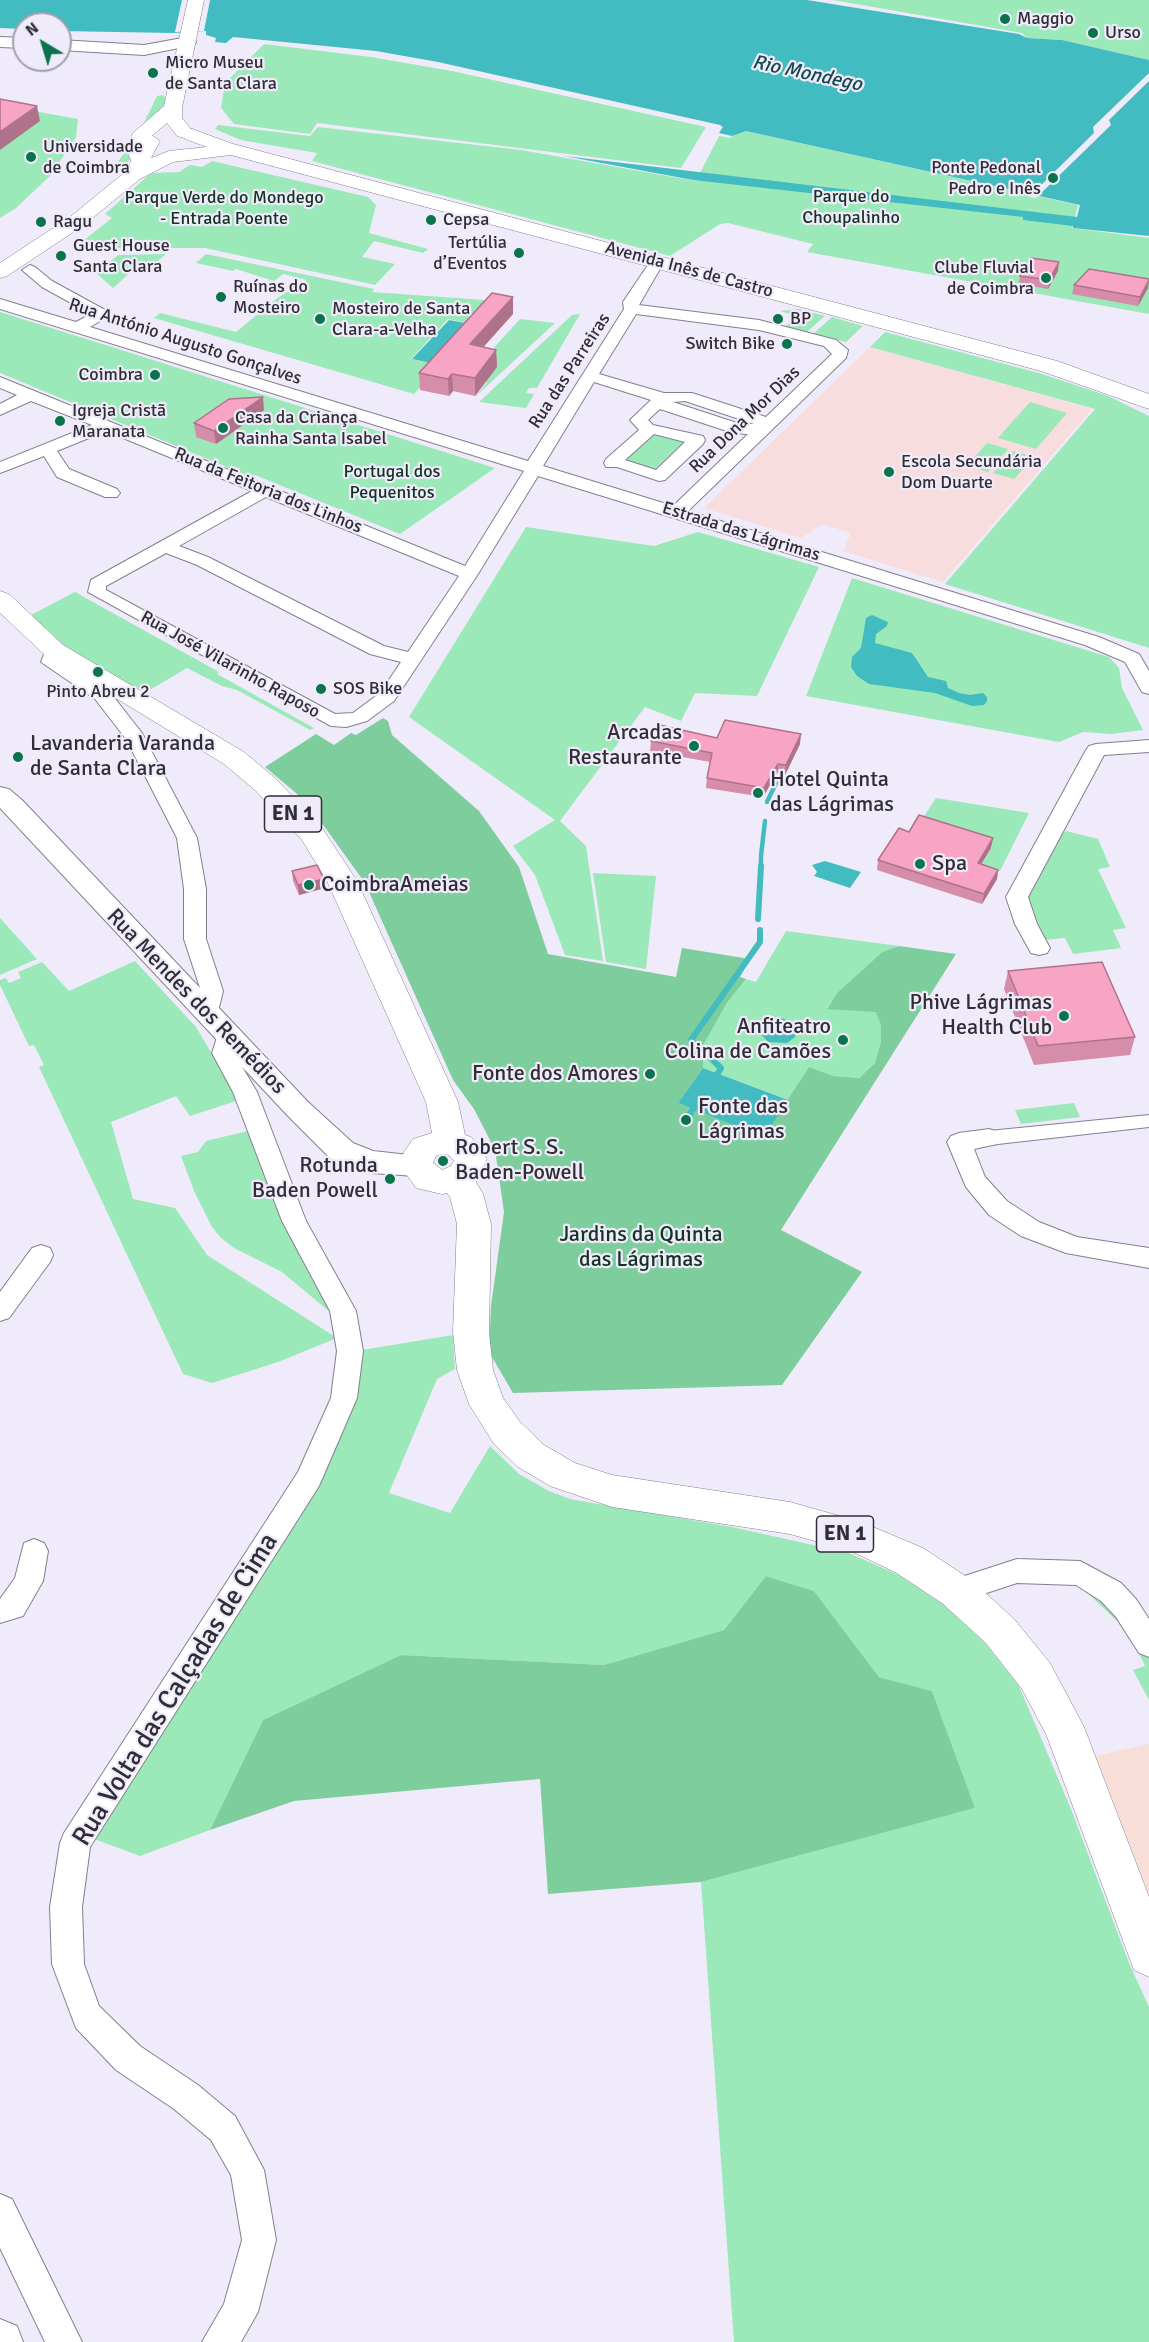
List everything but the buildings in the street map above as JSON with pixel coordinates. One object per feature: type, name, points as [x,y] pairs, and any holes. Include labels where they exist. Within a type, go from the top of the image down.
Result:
[{"type":"main road","points":[[0,272],[77,221],[137,169],[175,129],[183,67],[196,0]]},
{"type":"main road","points":[[137,169],[135,149],[140,137],[194,123],[210,136],[233,149]]},
{"type":"main road","name":"Avenida Inês de Castro","points":[[175,129],[233,149],[1049,366],[1149,402]]},
{"type":"main road","points":[[137,169],[186,153],[233,149]]},
{"type":"main road","name":"EN 1","points":[[0,599],[54,650],[234,758],[266,785],[312,834],[342,881],[365,927],[442,1102],[449,1129],[448,1142]]},
{"type":"main road","points":[[448,1142],[465,1149],[471,1159],[468,1170],[455,1179],[442,1182],[428,1179],[416,1165],[417,1158],[425,1147],[448,1142]]},
{"type":"main road","name":"EN 1","points":[[455,1179],[469,1199],[474,1224],[471,1332],[475,1370],[487,1404],[507,1433],[531,1456],[563,1475],[612,1491],[790,1518],[861,1538],[909,1560],[956,1591],[1000,1631],[1029,1667],[1064,1727],[1149,1955]]},
{"type":"street","points":[[144,51],[189,37]]},
{"type":"street","points":[[72,46],[144,51],[183,67]]},
{"type":"street","name":"Rua das Parreiras","points":[[533,470],[538,457],[632,309],[631,302],[657,262]]},
{"type":"street","points":[[30,270],[47,284],[102,314],[77,328]]},
{"type":"street","points":[[1,305],[47,284]]},
{"type":"street","name":"Rua António Augusto Gonçalves","points":[[1,305],[358,417]]},
{"type":"street","name":"Rua Dona Mor Dias","points":[[632,309],[759,325],[830,343],[840,350],[840,355],[677,512]]},
{"type":"street","points":[[590,376],[663,398],[668,407],[739,429],[763,429]]},
{"type":"street","name":"Rua da Feitoria dos Linhos","points":[[0,382],[469,574]]},
{"type":"street","points":[[0,410],[30,395]]},
{"type":"street","points":[[649,430],[618,464],[659,476],[697,440],[658,429],[649,430],[638,420],[663,398]]},
{"type":"street","name":"Estrada das Lágrimas","points":[[358,417],[677,512],[1122,652],[1132,658],[1149,688]]},
{"type":"street","points":[[0,468],[107,425]]},
{"type":"street","points":[[47,449],[63,473],[111,493]]},
{"type":"street","name":"Rua José Vilarinho Raposo","points":[[165,546],[97,584],[97,592],[332,720],[346,721],[360,717],[387,697],[469,574],[533,470]]},
{"type":"street","points":[[165,546],[265,491]]},
{"type":"street","points":[[165,546],[191,559],[195,565],[369,655],[413,658]]},
{"type":"street","name":"Rua Volta das Calçadas de Cima","points":[[54,650],[50,662],[102,695],[135,737],[187,838],[195,889],[195,939],[212,991],[223,1053],[245,1092],[294,1221],[343,1311],[350,1351],[344,1398],[309,1478],[75,1843],[66,1907],[68,1964],[87,2017],[128,2058],[186,2097],[223,2128],[247,2170],[259,2240],[240,2312],[220,2342]]},
{"type":"street","points":[[1039,948],[1017,897],[1089,769],[1096,750],[1149,746]]},
{"type":"street","name":"Rua Mendes dos Remédios","points":[[0,795],[342,1151],[371,1162],[416,1165]]},
{"type":"street","points":[[1149,1121],[959,1142],[975,1181],[998,1208],[1030,1229],[1075,1246],[1149,1258]]},
{"type":"street","points":[[0,1311],[40,1256]]},
{"type":"street","points":[[0,1611],[13,1607],[29,1581],[34,1551]]},
{"type":"street","points":[[956,1591],[1017,1571],[1080,1573],[1111,1592],[1126,1608],[1149,1644]]},
{"type":"street","points":[[0,2211],[64,2342]]},
{"type":"shaded area","name":"Escola Secundária Dom Duarte","points":[[870,347],[1092,409],[943,582],[843,551],[851,533],[822,524],[801,538],[704,508]]},
{"type":"shaded area","points":[[1149,1744],[1149,1895],[1096,1756]]},
{"type":"green space","points":[[833,0],[1149,0],[1149,60],[1062,40],[1027,38],[1022,33]]},
{"type":"green space","points":[[264,44],[371,57],[452,71],[706,127],[681,168],[317,123],[310,134],[234,124],[221,108],[225,83]]},
{"type":"green space","points":[[163,95],[166,100],[164,108],[120,174],[110,173],[141,129],[157,96]]},
{"type":"green space","name":"Universidade de Coimbra","points":[[0,105],[78,119],[76,137],[50,176],[16,208],[0,218]]},
{"type":"green space","name":"Parque do Choupalinho","points":[[218,125],[310,136],[318,127],[521,150],[696,181],[719,136],[730,138],[738,132],[746,131],[1078,205],[1072,228],[1149,238],[1149,314],[807,252],[813,244],[728,223],[720,224],[670,256],[312,161],[317,153],[241,140],[215,129]]},
{"type":"green space","name":"Parque Verde do Mondego - Entrada Poente","points":[[212,161],[368,197],[376,205],[369,233],[428,249],[423,253],[374,241],[362,257],[395,264],[375,285],[205,248],[99,248],[100,245],[78,245],[112,218],[105,214],[151,173],[179,172],[190,165],[202,167]]},
{"type":"green space","points":[[166,254],[153,265],[141,263],[113,288],[96,273],[118,255]]},
{"type":"green space","points":[[206,254],[374,289],[372,292],[499,301],[477,325],[448,319],[411,359],[441,365],[414,394],[154,318],[160,313],[236,332],[276,299],[307,280],[283,274],[274,281],[236,269],[233,271],[196,263]]},
{"type":"green space","points":[[799,309],[825,316],[807,332],[786,326],[797,316],[780,311]]},
{"type":"green space","name":"Portugal dos Pequenitos","points":[[0,312],[495,468],[400,534],[255,475],[251,477],[0,373]]},
{"type":"green space","points":[[580,314],[537,388],[529,388],[526,393],[534,394],[526,408],[479,402],[572,315]]},
{"type":"green space","points":[[832,317],[863,326],[846,342],[813,334]]},
{"type":"green space","points":[[520,319],[555,323],[476,396],[487,382],[460,376],[489,376],[497,367],[480,363]]},
{"type":"green space","points":[[885,332],[1042,374],[1108,396],[1149,416],[1149,648],[945,584],[1095,409],[870,347]]},
{"type":"green space","points":[[1030,402],[1067,413],[1036,449],[998,438]]},
{"type":"green space","points":[[657,432],[686,440],[654,470],[624,461]]},
{"type":"green space","points":[[987,443],[1008,449],[988,472],[967,466]]},
{"type":"green space","points":[[1013,451],[1034,457],[1014,479],[993,473]]},
{"type":"green space","points":[[526,527],[654,546],[698,532],[819,567],[757,696],[695,693],[681,721],[645,707],[560,821],[586,846],[603,961],[565,955],[535,875],[513,846],[555,820],[409,717]]},
{"type":"green space","points":[[852,578],[1109,657],[1119,668],[1122,688],[1143,730],[1111,734],[1083,732],[1059,742],[806,696]]},
{"type":"green space","points":[[75,592],[314,728],[310,730],[237,690],[222,686],[187,668],[143,694],[101,671],[29,616]]},
{"type":"green space","name":"Jardins da Quinta das Lágrimas","points":[[383,718],[388,721],[392,735],[479,811],[519,867],[548,954],[676,977],[682,948],[750,959],[740,977],[746,979],[727,1003],[704,1044],[703,1068],[678,1103],[764,1136],[809,1067],[834,1076],[859,1078],[875,1063],[881,1041],[881,1026],[876,1012],[827,1009],[837,993],[882,952],[899,946],[956,954],[781,1230],[862,1272],[782,1385],[513,1393],[489,1352],[491,1306],[504,1212],[495,1150],[474,1109],[453,1080],[365,883],[316,815],[296,793],[265,767],[316,734],[334,745],[351,733],[356,735]]},
{"type":"green space","points":[[936,798],[1029,813],[1000,871],[981,865],[992,847],[919,824]]},
{"type":"green space","points":[[1066,831],[1098,839],[1110,867],[1098,869],[1126,928],[1113,930],[1121,948],[1073,954],[1065,938],[1043,940],[1032,919],[1028,897],[1059,836]]},
{"type":"green space","points":[[593,873],[656,876],[646,969],[606,962]]},
{"type":"green space","points":[[0,918],[37,959],[0,975]]},
{"type":"green space","points":[[786,931],[899,946],[882,952],[837,993],[827,1008],[876,1011],[881,1026],[881,1041],[875,1063],[859,1078],[834,1076],[809,1067],[788,1100],[703,1068],[704,1044],[727,1003],[746,979],[756,982]]},
{"type":"green space","points":[[135,961],[196,1027],[239,1100],[190,1116],[176,1096],[111,1122],[133,1199],[175,1208],[207,1255],[337,1338],[278,1362],[212,1383],[183,1374],[39,1067],[44,1065],[34,1045],[29,1046],[0,985],[0,980],[6,978],[9,983],[21,978],[18,972],[42,962],[69,991]]},
{"type":"green space","points":[[1074,1103],[1080,1117],[1021,1124],[1015,1110]]},
{"type":"green space","points":[[248,1131],[284,1223],[333,1312],[331,1313],[282,1272],[234,1248],[221,1238],[212,1227],[194,1191],[181,1156],[198,1152],[206,1141]]},
{"type":"green space","points":[[453,1335],[455,1369],[437,1379],[389,1493],[450,1513],[490,1446],[519,1474],[549,1491],[570,1499],[732,1527],[849,1553],[899,1575],[944,1605],[985,1643],[1019,1686],[1071,1809],[1129,1963],[1149,2007],[1149,2342],[734,2342],[701,1882],[975,1808],[932,1691],[879,1677],[814,1591],[766,1576],[724,1630],[604,1665],[401,1655],[263,1720],[210,1830],[140,1856],[94,1839],[319,1482],[355,1400],[362,1350]]},
{"type":"green space","points":[[766,1576],[814,1591],[879,1677],[932,1691],[975,1808],[701,1882],[548,1894],[540,1779],[294,1801],[210,1830],[263,1720],[401,1655],[604,1665],[724,1630]]},
{"type":"green space","points":[[1084,1581],[1132,1629],[1149,1658],[1149,1700],[1133,1670],[1145,1666],[1129,1632],[1084,1590]]},
{"type":"water","name":"Rio Mondego","points":[[0,0],[807,0],[1019,34],[1027,38],[1062,40],[1149,60],[1149,236],[1073,228],[1073,226],[1023,220],[1023,217],[693,180],[564,156],[1077,217],[1080,205],[746,131],[732,136],[719,133],[723,127],[720,125],[438,62],[376,51],[233,37],[226,43],[215,42],[216,38],[206,35],[206,31],[173,33],[72,31],[72,12],[12,12],[12,28],[0,28]]},
{"type":"water","points":[[449,320],[477,325],[441,365],[412,359]]},
{"type":"water","points":[[872,615],[888,622],[887,626],[876,634],[875,643],[912,653],[928,677],[946,681],[948,688],[970,695],[983,693],[987,697],[984,705],[972,706],[935,693],[869,684],[857,676],[851,667],[852,657],[861,648],[866,618]]},
{"type":"water","points":[[825,861],[861,872],[850,888],[814,876],[817,872],[812,865]]},
{"type":"water","points":[[778,1017],[790,1021],[796,1028],[795,1037],[787,1043],[768,1042],[758,1031],[761,1023]]},
{"type":"water","points":[[703,1068],[788,1100],[764,1137],[678,1103]]},
{"type":"pier","points":[[182,0],[210,0],[204,31],[175,32]]},
{"type":"pier","name":"Ponte Pedonal Pedro e Inês","points":[[1149,73],[1149,81],[1109,120],[1111,125],[1036,198],[1029,197],[1094,133],[1093,127]]},
{"type":"waterway","points":[[767,802],[776,783]]},
{"type":"waterway","points":[[761,856],[765,821]]},
{"type":"waterway","points":[[761,858],[761,866]]},
{"type":"waterway","points":[[758,919],[761,866]]},
{"type":"waterway","points":[[714,1080],[721,1068],[691,1040],[760,942],[760,930]]},
{"type":"waterway","points":[[686,1120],[697,1103]]},
{"type":"place","name":"Maggio","points":[[1005,19]]},
{"type":"place","name":"Urso","points":[[1093,33]]},
{"type":"place","name":"Micro Museu de Santa Clara","points":[[153,73]]},
{"type":"place","name":"Universidade de Coimbra","points":[[31,157]]},
{"type":"place","name":"Ponte Pedonal Pedro e Inês","points":[[1053,178]]},
{"type":"place","name":"Cepsa","points":[[431,220]]},
{"type":"place","name":"Ragu","points":[[41,222]]},
{"type":"place","name":"Tertúlia d’Eventos","points":[[519,253]]},
{"type":"place","name":"Guest House Santa Clara","points":[[61,256]]},
{"type":"place","name":"Clube Fluvial de Coimbra","points":[[1046,278]]},
{"type":"place","name":"Ruínas do Mosteiro","points":[[221,297]]},
{"type":"place","name":"Mosteiro de Santa Clara-a-Velha","points":[[320,319]]},
{"type":"place","name":"BP","points":[[778,319]]},
{"type":"place","name":"Switch Bike","points":[[787,344]]},
{"type":"place","name":"Coimbra","points":[[155,375]]},
{"type":"place","name":"Igreja Cristã Maranata","points":[[60,421]]},
{"type":"place","name":"Casa da Criança Rainha Santa Isabel","points":[[223,428]]},
{"type":"place","name":"Escola Secundária Dom Duarte","points":[[889,472]]},
{"type":"place","name":"Pinto Abreu 2","points":[[98,672]]},
{"type":"place","name":"SOS Bike","points":[[321,689]]},
{"type":"place","name":"Arcadas Restaurante","points":[[694,746]]},
{"type":"place","name":"Lavanderia Varanda de Santa Clara","points":[[18,757]]},
{"type":"place","name":"Hotel Quinta das Lágrimas","points":[[758,793]]},
{"type":"place","name":"Spa","points":[[920,864]]},
{"type":"place","name":"CoimbraAmeias","points":[[309,885]]},
{"type":"place","name":"Phive Lágrimas Health Club","points":[[1064,1016]]},
{"type":"place","name":"Anfiteatro Colina de Camões","points":[[843,1040]]},
{"type":"place","name":"Fonte dos Amores","points":[[650,1074]]},
{"type":"place","name":"Fonte das Lágrimas","points":[[686,1120]]},
{"type":"place","name":"Robert S. S. Baden-Powell","points":[[443,1161]]},
{"type":"place","name":"Rotunda Baden Powell","points":[[390,1179]]}]
